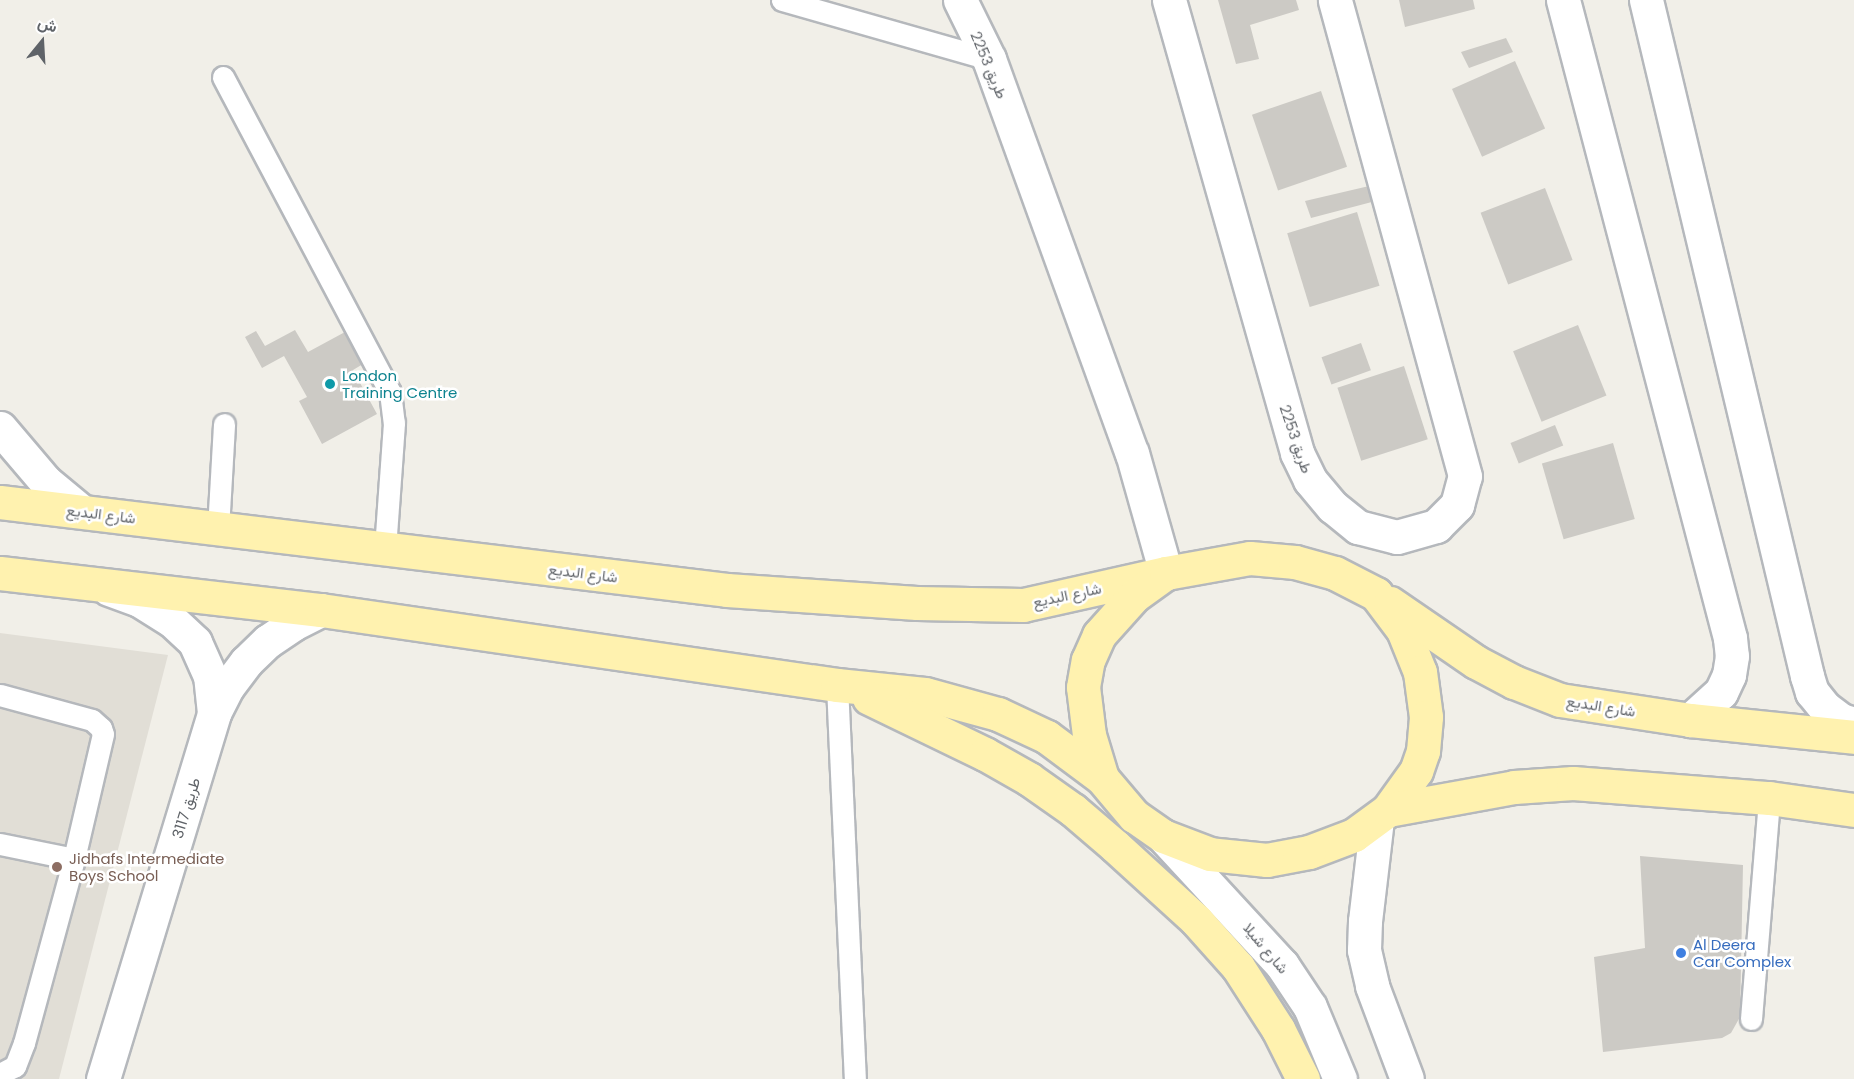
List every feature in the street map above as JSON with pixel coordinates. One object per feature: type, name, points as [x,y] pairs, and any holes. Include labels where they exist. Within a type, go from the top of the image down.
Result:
[{"type":"main road","name":"شارع البديع","points":[[0,502],[727,590],[917,603],[1023,605],[1166,573],[1250,558],[1295,562],[1335,573],[1376,594],[1476,662],[1514,682],[1560,699],[1690,720],[1854,737]]},
{"type":"main road","points":[[0,573],[321,610],[837,686],[925,694],[998,714],[1047,737],[1102,778],[1134,816],[1164,836],[1210,854],[1267,860],[1309,852],[1354,835],[1382,815],[1416,771],[1422,751],[1426,717],[1420,672],[1403,630],[1376,594]]},
{"type":"main road","points":[[1102,778],[1085,709],[1083,687],[1088,660],[1099,635],[1114,617],[1134,596],[1166,573]]},
{"type":"main road","points":[[837,686],[890,706],[986,754],[1029,779],[1073,810],[1196,920],[1238,967],[1278,1029],[1303,1079]]},
{"type":"main road","points":[[1382,815],[1514,787],[1573,783],[1769,798],[1854,810]]},
{"type":"street","name":"طريق 2253","points":[[960,0],[989,59],[1132,453],[1166,573]]},
{"type":"street","name":"طريق 2253","points":[[1169,0],[1297,453],[1310,480],[1333,507],[1358,527],[1397,537],[1436,526],[1457,505],[1465,476],[1335,0]]},
{"type":"street","points":[[1563,0],[1730,638],[1732,656],[1725,683],[1708,706],[1690,720]]},
{"type":"street","points":[[1646,0],[1807,676],[1812,692],[1825,708],[1840,720],[1854,724]]},
{"type":"street","points":[[0,428],[46,482],[81,512]]},
{"type":"street","name":"طريق 3117","points":[[102,586],[139,600],[171,620],[195,642],[210,676],[214,713],[103,1079]]},
{"type":"street","points":[[214,713],[228,687],[246,662],[268,641],[293,624],[321,610]]},
{"type":"street","points":[[1382,815],[1365,921],[1364,950],[1372,986],[1407,1079]]},
{"type":"street","name":"شارع شيلا","points":[[1164,836],[1282,964],[1310,1007],[1340,1079]]},
{"type":"lane","points":[[782,0],[989,59]]},
{"type":"lane","points":[[223,77],[390,392],[394,446],[385,549]]},
{"type":"lane","points":[[218,529],[224,424]]},
{"type":"lane","points":[[837,686],[855,1079]]},
{"type":"lane","points":[[0,695],[92,720],[101,728],[102,741],[74,859],[21,1055],[15,1066],[0,1074]]},
{"type":"lane","points":[[1751,1020],[1769,798]]},
{"type":"lane","points":[[0,844],[74,859]]},
{"type":"shaded area","name":"Jidhafs Intermediate Boys School","points":[[0,633],[168,655],[59,1079],[0,1079]]},
{"type":"building","points":[[1218,0],[1296,0],[1299,10],[1250,25],[1259,59],[1236,64]]},
{"type":"building","points":[[1399,0],[1473,0],[1475,9],[1405,27]]},
{"type":"building","points":[[1506,38],[1513,52],[1469,68],[1461,52]]},
{"type":"building","points":[[1515,61],[1545,129],[1482,157],[1452,89]]},
{"type":"building","points":[[1321,91],[1347,167],[1278,190],[1252,115]]},
{"type":"building","points":[[1382,183],[1387,198],[1311,218],[1305,201]]},
{"type":"building","points":[[1545,188],[1573,260],[1508,285],[1481,213]]},
{"type":"building","points":[[1357,212],[1380,286],[1310,307],[1287,233]]},
{"type":"building","points":[[1578,325],[1606,395],[1542,422],[1513,351]]},
{"type":"building","name":"London Training Centre","points":[[295,330],[308,352],[345,332],[363,364],[353,370],[377,414],[322,444],[299,401],[307,397],[284,356],[262,368],[245,337],[256,331],[265,346]]},
{"type":"building","points":[[1361,343],[1371,370],[1331,385],[1322,357]]},
{"type":"building","points":[[1404,366],[1428,439],[1361,461],[1337,388]]},
{"type":"building","points":[[1555,425],[1563,445],[1519,463],[1510,443]]},
{"type":"building","points":[[1613,443],[1635,519],[1564,539],[1542,463]]},
{"type":"building","name":"Al Deera Car Complex","points":[[1640,856],[1743,865],[1740,1017],[1731,1033],[1722,1038],[1603,1052],[1594,957],[1645,948]]},
{"type":"place","name":"London Training Centre","points":[[330,384]]},
{"type":"place","name":"Jidhafs Intermediate Boys School","points":[[57,867]]},
{"type":"place","name":"Al Deera Car Complex","points":[[1681,953]]}]
